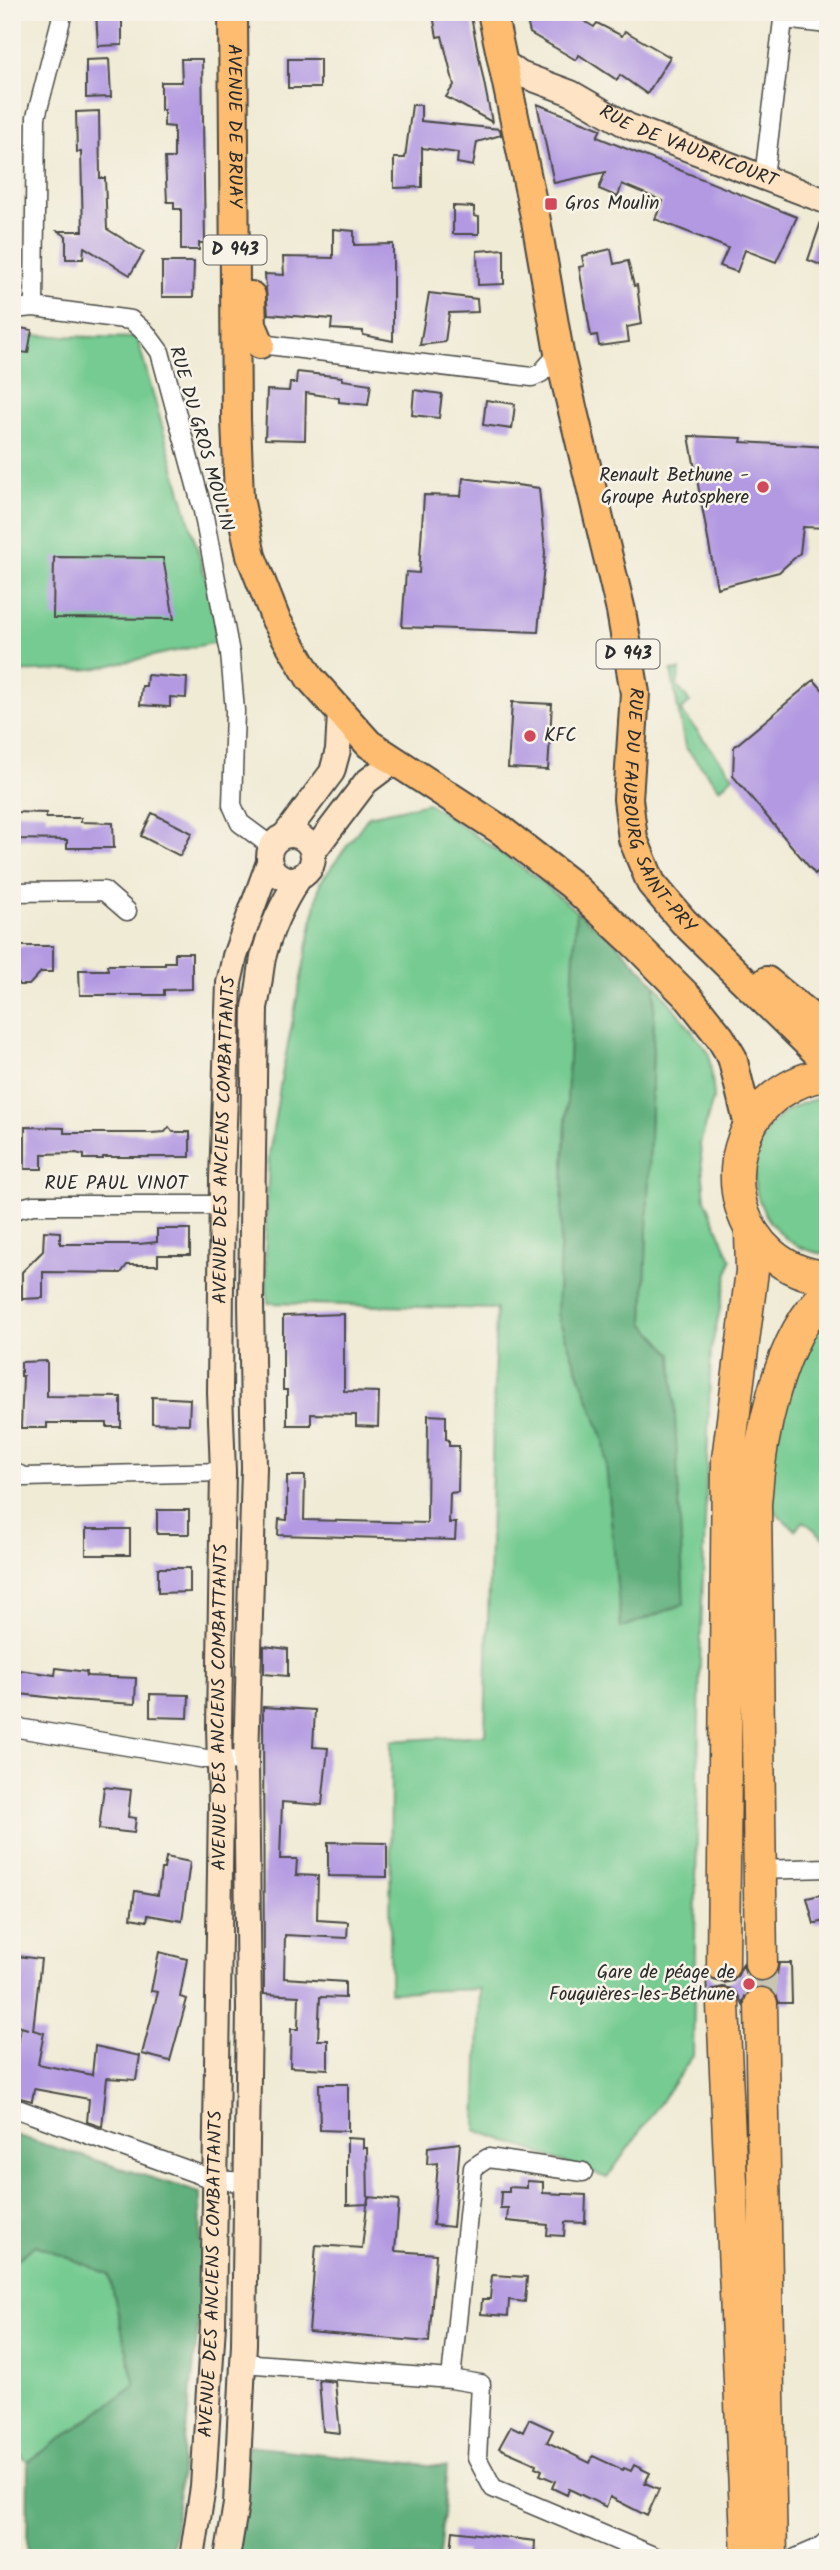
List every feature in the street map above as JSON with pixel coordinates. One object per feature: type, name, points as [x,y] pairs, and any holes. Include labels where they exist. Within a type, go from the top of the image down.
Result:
[{"type":"highway","points":[[828,1075],[786,1088],[764,1106],[749,1126],[738,1152],[736,1179],[740,1206],[751,1231],[769,1252],[792,1267],[828,1277]]},
{"type":"highway","points":[[723,1965],[728,1459],[752,1271],[751,1231]]},
{"type":"highway","points":[[761,1964],[755,1504],[757,1471],[765,1425],[785,1359],[803,1323],[819,1300],[828,1293]]},
{"type":"highway","points":[[748,2558],[758,2511],[761,2004]]},
{"type":"highway","points":[[723,2005],[758,2511],[771,2558]]},
{"type":"main road","name":"AVENUE DE BRUAY","points":[[233,12],[239,498],[251,556],[276,620],[310,678],[340,713]]},
{"type":"main road","name":"RUE DU FAUBOURG SAINT-PRY","points":[[492,12],[536,221],[559,353],[621,611],[635,693],[628,799],[633,839],[651,883],[700,939],[828,1063]]},
{"type":"main road","points":[[234,141],[247,157],[252,234],[252,325],[260,344]]},
{"type":"main road","name":"D 943","points":[[340,713],[369,744],[501,830],[572,885],[689,998],[732,1057],[749,1126]]},
{"type":"main road","points":[[700,939],[746,963],[828,1029]]},
{"type":"street","points":[[33,307],[36,117],[61,12]]},
{"type":"street","points":[[764,177],[783,15],[828,24]]},
{"type":"street","name":"RUE DE VAUDRICOURT","points":[[502,61],[520,74],[571,93],[628,126],[828,202]]},
{"type":"street","points":[[512,114],[525,99],[553,87]]},
{"type":"street","name":"RUE DU GROS MOULIN","points":[[12,309],[33,307],[131,320],[146,333],[160,352],[203,511],[230,653],[235,711],[232,805],[240,823],[275,848]]},
{"type":"street","points":[[260,344],[531,377],[541,373],[559,353]]},
{"type":"street","name":"AVENUE DES ANCIENS COMBATTANTS","points":[[192,2558],[203,2487],[213,2324],[221,1761],[222,1205],[229,983],[241,937],[275,848],[332,772],[338,750],[340,713]]},
{"type":"street","points":[[313,852],[302,838],[275,848],[274,872],[291,880],[299,878],[310,868],[313,852],[366,782],[394,761]]},
{"type":"street","name":"AVENUE DES ANCIENS COMBATTANTS","points":[[227,2558],[236,2504],[243,2363],[249,2009],[246,1760],[254,1468],[251,1304],[255,1007],[270,935],[288,894],[299,878]]},
{"type":"street","points":[[12,892],[104,891],[127,911]]},
{"type":"street","name":"RUE PAUL VINOT","points":[[12,1212],[33,1205],[222,1205]]},
{"type":"street","points":[[12,1472],[25,1477],[223,1472]]},
{"type":"street","points":[[12,1727],[221,1761],[246,1760]]},
{"type":"street","points":[[759,1870],[828,1868]]},
{"type":"street","points":[[12,2107],[215,2180],[246,2182]]},
{"type":"street","points":[[451,2379],[473,2168],[488,2158],[583,2172]]},
{"type":"street","points":[[243,2363],[451,2379],[481,2384],[477,2458],[493,2488],[650,2554]]},
{"type":"street","points":[[796,2558],[819,2548],[828,2540]]},
{"type":"green space","points":[[12,335],[137,338],[219,625],[217,642],[93,669],[12,672]]},
{"type":"green space","points":[[680,670],[677,686],[690,702],[681,711],[733,776],[720,789],[685,747],[671,671]]},
{"type":"green space","points":[[428,803],[533,875],[576,911],[557,1314],[604,1441],[621,1627],[672,1354],[644,1323],[655,984],[709,1053],[714,1096],[700,1144],[705,1199],[731,1259],[711,1350],[700,1663],[693,2056],[607,2178],[476,2130],[480,1989],[390,1992],[391,1741],[485,1735],[496,1309],[268,1303],[265,1250],[269,1155],[282,1074],[320,883],[369,816]]},
{"type":"green space","points":[[576,911],[617,944],[655,984],[644,1323],[672,1354],[684,1604],[621,1628],[604,1441],[557,1314]]},
{"type":"green space","points":[[828,1096],[828,1254],[805,1249],[785,1237],[770,1221],[759,1201],[754,1180],[756,1157],[764,1136],[779,1117],[790,1109]]},
{"type":"green space","points":[[828,1310],[828,1541],[804,1521],[795,1530],[770,1507],[763,1483],[805,1341]]},
{"type":"green space","points":[[12,2134],[200,2193],[202,2296],[171,2558],[27,2558],[28,2462],[135,2386],[109,2274],[36,2245],[12,2263]]},
{"type":"green space","points":[[36,2245],[109,2274],[135,2386],[28,2462],[12,2449],[12,2263]]},
{"type":"green space","points":[[246,2446],[447,2467],[439,2558],[232,2558]]},
{"type":"building","points":[[96,12],[122,12],[122,45],[98,46]]},
{"type":"building","points":[[470,12],[492,122],[446,97],[454,85],[442,36],[437,37],[433,15]]},
{"type":"building","points":[[525,12],[569,12],[594,27],[597,23],[622,36],[625,31],[670,57],[647,94],[620,75],[617,80],[579,55],[576,60],[530,33]]},
{"type":"building","points":[[109,59],[111,97],[86,98],[86,60]]},
{"type":"building","points":[[181,59],[202,59],[205,243],[199,243],[199,250],[181,250],[181,209],[174,209],[174,202],[167,202],[165,158],[174,158],[174,127],[164,126],[161,82],[182,82]]},
{"type":"building","points":[[288,59],[320,59],[320,88],[288,88]]},
{"type":"building","points":[[537,104],[601,129],[597,137],[797,217],[776,262],[745,250],[737,272],[720,266],[728,248],[655,219],[663,201],[622,184],[618,197],[599,189],[605,172],[554,183]]},
{"type":"building","points":[[412,105],[421,105],[421,121],[500,129],[501,135],[477,142],[473,166],[457,163],[458,153],[422,148],[422,187],[394,188],[394,158],[405,158]]},
{"type":"building","points":[[99,111],[100,178],[105,178],[107,229],[144,252],[130,275],[84,247],[83,259],[66,259],[66,236],[58,231],[83,231],[81,152],[77,152],[76,112]]},
{"type":"building","points":[[453,206],[474,207],[474,216],[479,217],[479,234],[453,234]]},
{"type":"building","points":[[823,216],[828,217],[828,268],[808,260]]},
{"type":"building","points":[[333,229],[354,231],[354,245],[393,244],[393,341],[363,335],[363,331],[331,329],[332,319],[268,314],[265,274],[284,275],[283,257],[333,258]]},
{"type":"building","points":[[504,249],[504,284],[478,285],[477,251]]},
{"type":"building","points":[[611,249],[614,264],[628,261],[634,286],[637,285],[642,324],[627,327],[629,342],[599,346],[597,335],[591,336],[579,267],[584,266],[582,256]]},
{"type":"building","points":[[162,262],[194,262],[193,297],[162,297]]},
{"type":"building","points":[[429,293],[477,299],[478,312],[449,313],[445,342],[420,345]]},
{"type":"building","points":[[14,327],[32,330],[28,353],[12,351]]},
{"type":"building","points":[[297,372],[342,377],[342,380],[371,384],[368,405],[339,402],[339,398],[306,393],[305,440],[265,439],[267,390],[289,391],[290,383],[296,383]]},
{"type":"building","points":[[414,390],[442,394],[439,418],[412,415]]},
{"type":"building","points":[[486,400],[515,404],[512,429],[483,425]]},
{"type":"building","name":"Renault Bethune - Groupe Autosphere","points":[[689,436],[742,438],[741,442],[828,447],[828,528],[803,527],[800,553],[779,572],[717,588]]},
{"type":"building","points":[[463,478],[539,488],[545,553],[538,632],[402,627],[406,572],[419,573],[424,495],[461,496]]},
{"type":"building","points":[[54,557],[163,558],[174,619],[53,618]]},
{"type":"building","points":[[147,675],[187,678],[186,698],[170,697],[170,707],[140,705],[142,686],[146,686]]},
{"type":"building","points":[[814,680],[828,696],[828,863],[815,874],[733,776],[734,747]]},
{"type":"building","name":"KFC","points":[[512,702],[552,704],[548,770],[508,768]]},
{"type":"building","points":[[12,812],[46,813],[46,818],[81,818],[81,822],[113,823],[114,848],[67,848],[67,840],[12,839]]},
{"type":"building","points":[[152,813],[192,833],[180,856],[141,836]]},
{"type":"building","points":[[15,946],[53,946],[53,972],[41,972],[29,985],[19,985],[15,979]]},
{"type":"building","points":[[175,953],[192,953],[192,989],[164,990],[164,995],[80,995],[79,970],[108,970],[107,965],[165,965],[165,962],[175,962]]},
{"type":"building","points":[[25,1127],[64,1128],[64,1133],[151,1133],[165,1132],[169,1127],[173,1132],[190,1132],[190,1157],[84,1159],[84,1155],[76,1153],[42,1154],[42,1169],[25,1169]]},
{"type":"building","points":[[157,1229],[190,1229],[190,1255],[158,1255],[158,1265],[127,1265],[121,1273],[43,1272],[43,1298],[22,1299],[22,1272],[43,1251],[44,1231],[60,1232],[60,1244],[139,1244],[157,1242]]},
{"type":"building","points":[[344,1314],[344,1391],[379,1392],[378,1427],[356,1426],[356,1415],[311,1414],[311,1425],[287,1425],[287,1390],[283,1390],[283,1316]]},
{"type":"building","points":[[47,1361],[47,1396],[121,1397],[121,1427],[107,1427],[107,1423],[47,1423],[47,1428],[21,1428],[21,1362]]},
{"type":"building","points":[[152,1397],[190,1399],[189,1424],[152,1423]]},
{"type":"building","points":[[428,1415],[446,1416],[446,1439],[449,1440],[449,1446],[459,1446],[458,1492],[450,1493],[449,1523],[456,1523],[455,1540],[278,1535],[279,1519],[287,1520],[287,1476],[305,1476],[304,1520],[427,1523]]},
{"type":"building","points":[[157,1510],[189,1510],[189,1534],[157,1534]]},
{"type":"building","points":[[86,1529],[130,1529],[130,1555],[86,1555]]},
{"type":"building","points":[[158,1568],[190,1568],[190,1592],[158,1593]]},
{"type":"building","points":[[264,1646],[288,1649],[288,1676],[264,1674]]},
{"type":"building","points":[[56,1668],[87,1672],[86,1676],[136,1678],[135,1704],[12,1693],[12,1669],[55,1675]]},
{"type":"building","points":[[150,1694],[189,1695],[188,1718],[150,1717]]},
{"type":"building","points":[[263,1707],[315,1710],[313,1747],[328,1748],[322,1805],[282,1802],[280,1859],[297,1859],[296,1875],[318,1876],[317,1920],[348,1922],[347,1938],[285,1935],[284,1978],[345,1982],[345,1998],[320,1997],[318,2040],[328,2040],[328,2069],[290,2067],[291,2029],[298,2029],[299,1996],[264,1994]]},
{"type":"building","points":[[104,1787],[131,1790],[128,1817],[136,1818],[134,1833],[99,1829]]},
{"type":"building","points":[[328,1842],[387,1843],[387,1877],[328,1876]]},
{"type":"building","points":[[166,1857],[190,1862],[182,1921],[148,1915],[147,1921],[131,1918],[135,1891],[158,1895],[161,1869],[164,1869]]},
{"type":"building","points":[[828,1893],[828,1920],[814,1924],[807,1898]]},
{"type":"building","points":[[159,1952],[187,1959],[180,1997],[187,1999],[170,2061],[142,2054],[158,1992],[151,1991]]},
{"type":"building","points":[[17,1956],[41,1959],[33,2030],[44,2033],[38,2064],[92,2075],[95,2046],[140,2056],[136,2080],[107,2078],[102,2127],[87,2122],[89,2099],[34,2089],[32,2101],[12,2096],[12,2076],[21,2027],[17,2026],[21,1980],[14,1980]]},
{"type":"building","points":[[779,1963],[791,1963],[792,2003],[779,2003],[776,1994],[761,1986],[751,1989],[745,1996],[743,2005],[732,1989],[723,1987],[714,1989],[707,1997],[706,1970],[713,1980],[724,1983],[733,1981],[743,1964],[745,1973],[751,1980],[762,1982],[777,1974]]},
{"type":"building","points":[[319,2084],[348,2084],[348,2131],[320,2130]]},
{"type":"building","points":[[347,2138],[363,2139],[363,2148],[367,2148],[368,2204],[347,2205]]},
{"type":"building","points":[[460,2143],[453,2227],[433,2225],[438,2163],[427,2164],[428,2147]]},
{"type":"building","points":[[527,2181],[543,2182],[543,2193],[586,2195],[585,2223],[565,2222],[564,2236],[547,2235],[548,2225],[507,2221],[508,2208],[500,2208],[501,2192],[509,2192],[509,2187],[527,2188]]},
{"type":"building","points":[[368,2197],[399,2200],[395,2251],[436,2254],[429,2342],[309,2332],[316,2245],[362,2248]]},
{"type":"building","points":[[492,2275],[527,2277],[525,2302],[509,2300],[508,2316],[481,2314],[482,2299],[490,2299]]},
{"type":"building","points":[[319,2380],[335,2382],[340,2433],[323,2431]]},
{"type":"building","points":[[529,2419],[553,2430],[547,2442],[590,2463],[593,2456],[623,2470],[624,2468],[631,2471],[634,2465],[650,2473],[645,2483],[659,2489],[647,2516],[610,2497],[606,2507],[569,2489],[567,2495],[552,2488],[555,2481],[540,2475],[542,2470],[535,2467],[536,2464],[499,2448],[511,2426],[523,2432]]},
{"type":"building","points":[[453,2531],[535,2541],[534,2558],[465,2558],[466,2552],[451,2551]]},
{"type":"tunnel","points":[[761,1964],[761,2004]]},
{"type":"place","name":"Gros Moulin","points":[[551,204]]},
{"type":"place","name":"Renault Bethune - Groupe Autosphere","points":[[763,487]]},
{"type":"place","name":"KFC","points":[[530,736]]},
{"type":"place","name":"Gare de péage de Fouquières-les-Béthune","points":[[749,1984]]}]
